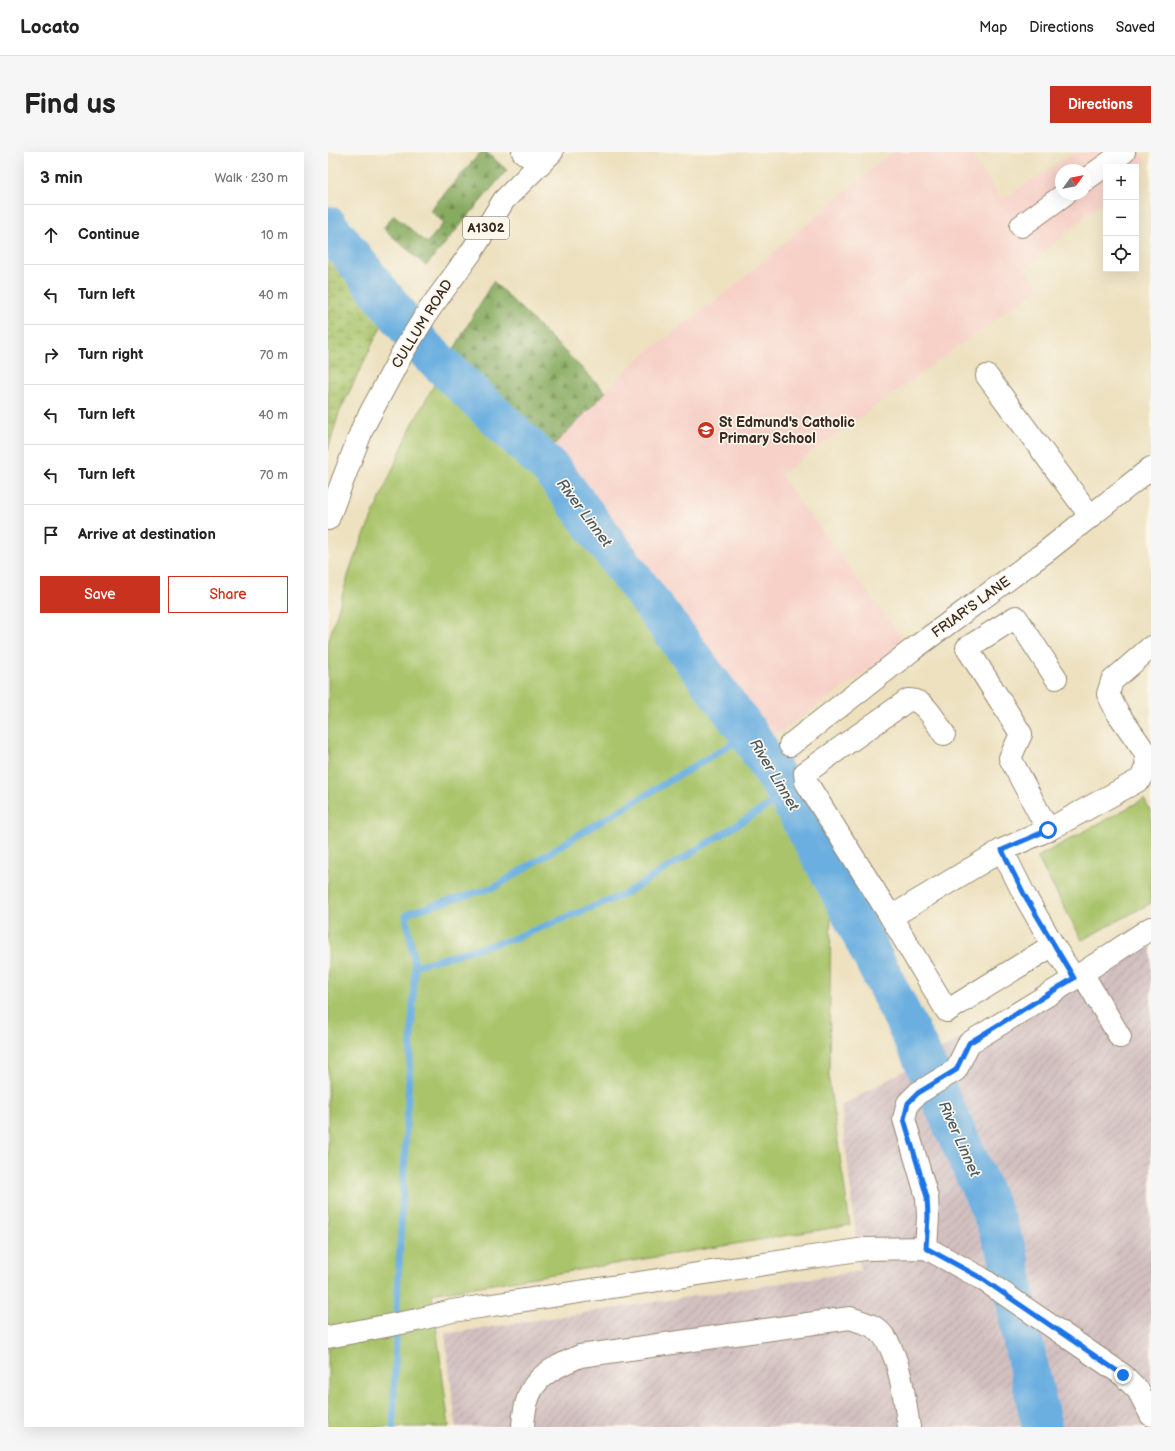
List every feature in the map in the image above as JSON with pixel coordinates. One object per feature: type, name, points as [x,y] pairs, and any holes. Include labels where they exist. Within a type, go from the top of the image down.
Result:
[{"type":"street","points":[[1091,176],[1124,152]]},
{"type":"street","name":"CULLUM ROAD","points":[[328,519],[363,427],[403,352],[429,310],[472,251],[504,200],[538,156]]},
{"type":"street","points":[[1020,226],[1057,200]]},
{"type":"street","points":[[987,376],[1091,516]]},
{"type":"street","name":"FRIAR'S LANE","points":[[790,745],[912,650],[1091,516],[1151,468]]},
{"type":"street","points":[[1048,830],[1010,758],[1021,734],[967,648],[1016,617],[1056,678]]},
{"type":"street","points":[[891,917],[1002,850],[1048,830],[1141,779],[1147,765],[1145,752],[1117,712],[1108,694],[1112,681],[1151,647]]},
{"type":"street","points":[[944,734],[923,705],[913,699],[908,700],[805,773],[806,782],[891,917],[947,1011],[1053,945]]},
{"type":"street","points":[[1002,850],[1025,896],[1053,945],[1078,976],[1120,1037]]},
{"type":"street","points":[[926,1248],[928,1217],[927,1197],[904,1119],[908,1103],[918,1093],[956,1070],[969,1043],[1078,976],[1151,928]]},
{"type":"street","points":[[328,1337],[452,1312],[865,1249],[926,1248],[981,1278],[1052,1328],[1123,1375],[1138,1390],[1151,1415]]},
{"type":"street","points":[[523,1427],[524,1408],[530,1390],[541,1377],[564,1363],[580,1356],[850,1318],[874,1327],[881,1333],[890,1348],[897,1365],[909,1427]]},
{"type":"shaded area","name":"St Edmund's Catholic Primary School","points":[[892,152],[970,152],[1001,200],[1055,165],[1055,200],[1091,200],[1091,164],[1057,164],[1076,152],[1139,152],[1147,163],[1139,170],[1139,164],[1103,164],[1103,202],[1025,268],[1039,288],[780,475],[906,644],[750,752],[532,467],[634,362],[733,287]]},
{"type":"shaded area","points":[[1151,917],[1151,1427],[456,1427],[445,1334],[860,1271],[841,1106],[960,1039]]},
{"type":"green space","points":[[481,152],[486,152],[507,170],[426,266],[383,228],[394,215],[427,243],[444,223],[430,210]]},
{"type":"green space","points":[[328,259],[391,306],[339,413],[328,450]]},
{"type":"green space","points":[[493,281],[606,392],[532,467],[446,363]]},
{"type":"green space","points":[[446,363],[621,576],[748,760],[831,903],[829,1081],[850,1225],[432,1294],[449,1427],[328,1427],[328,643],[352,563],[411,427]]},
{"type":"green space","points":[[1144,799],[1151,813],[1151,903],[1082,940],[1037,857]]},
{"type":"water","points":[[328,212],[347,237],[354,233],[354,245],[398,304],[389,317],[328,236]]},
{"type":"waterway","name":"River Linnet","points":[[328,226],[423,347],[552,470],[749,734],[787,794],[841,893],[919,1050],[990,1208],[1008,1254],[1023,1342],[1042,1427]]},
{"type":"waterway","points":[[393,1427],[398,1281],[415,966],[406,916],[411,912],[495,887],[583,832],[749,734]]},
{"type":"waterway","points":[[415,966],[512,939],[623,895],[787,794]]},
{"type":"place","name":"St Edmund's Catholic Primary School","points":[[706,430]]},
{"type":"route","points":[[1048,830],[1002,850],[1025,896],[1074,978],[969,1043],[956,1070],[918,1093],[908,1103],[904,1119],[927,1197],[928,1217],[926,1248],[981,1278],[1052,1328],[1123,1375]]}]
